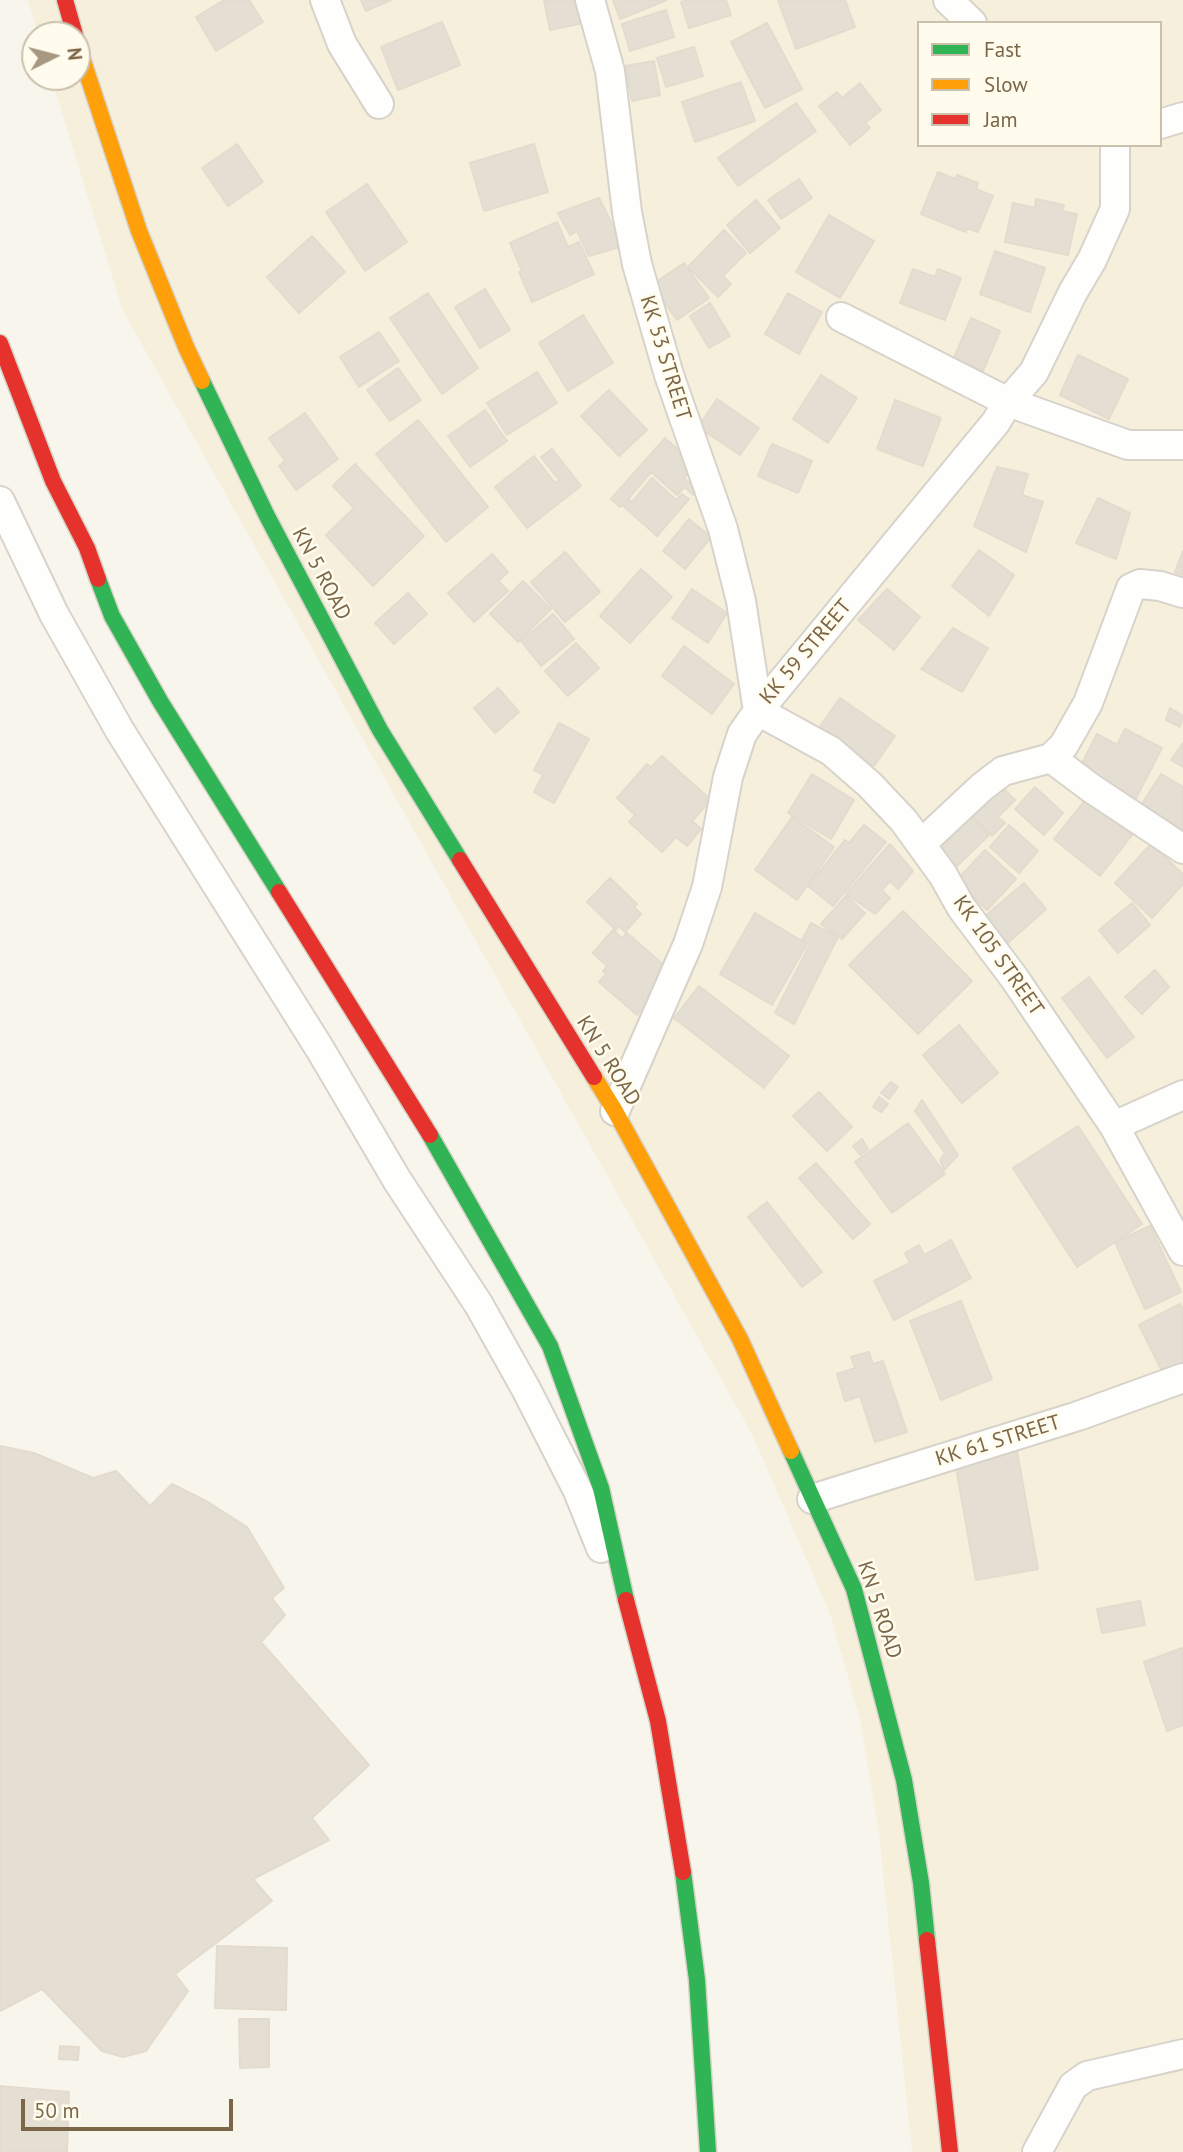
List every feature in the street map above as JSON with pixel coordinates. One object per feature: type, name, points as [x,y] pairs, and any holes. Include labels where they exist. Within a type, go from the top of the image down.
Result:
[{"type":"main road","points":[[65,0],[71,21]]},
{"type":"main road","name":"KN 5 ROAD","points":[[91,85],[139,231],[187,347],[267,516],[380,730],[615,1111],[740,1339],[854,1589],[904,1780],[920,1883],[950,2152]]},
{"type":"main road","points":[[0,343],[53,481],[87,548],[112,615],[160,701],[442,1154],[550,1346],[601,1488],[630,1616],[658,1721],[677,1828],[697,1980],[708,2152]]},
{"type":"street","points":[[325,0],[342,44],[379,104]]},
{"type":"street","name":"KK 53 STREET","points":[[590,0],[610,71],[627,212],[637,264],[669,375],[723,529],[741,601],[758,711]]},
{"type":"street","points":[[948,0],[970,21]]},
{"type":"street","points":[[1162,123],[1183,117]]},
{"type":"street","name":"KK 59 STREET","points":[[615,1111],[688,944],[707,887],[728,777],[742,734],[1034,372],[1115,209],[1115,147]]},
{"type":"street","points":[[841,317],[1009,402],[1128,445],[1183,445]]},
{"type":"street","points":[[0,501],[54,614],[120,731],[308,1030],[397,1180],[479,1305],[526,1388],[578,1492],[630,1616]]},
{"type":"street","points":[[920,844],[1003,771],[1051,758],[1064,745],[1088,703],[1131,588],[1140,584],[1160,586],[1183,593]]},
{"type":"street","name":"KK 105 STREET","points":[[758,711],[831,751],[870,785],[904,821],[1114,1126],[1183,1251]]},
{"type":"street","points":[[1051,758],[1183,849]]},
{"type":"street","points":[[1114,1126],[1183,1095]]},
{"type":"street","name":"KK 61 STREET","points":[[812,1499],[1078,1416],[1183,1378]]},
{"type":"street","points":[[1037,2152],[1073,2086],[1087,2076],[1183,2054]]},
{"type":"shaded area","points":[[28,0],[1183,0],[1183,2152],[912,2152],[879,1833],[860,1719],[830,1614],[753,1436],[123,311],[55,91],[91,91],[91,21],[34,21]]},
{"type":"building","points":[[224,0],[249,0],[263,22],[216,51],[196,17]]},
{"type":"building","points":[[361,0],[391,0],[366,11]]},
{"type":"building","points":[[544,0],[578,0],[583,23],[550,30]]},
{"type":"building","points":[[613,0],[667,0],[620,19]]},
{"type":"building","points":[[726,0],[731,15],[689,28],[681,2]]},
{"type":"building","points":[[778,0],[845,0],[855,27],[796,49]]},
{"type":"building","points":[[666,10],[674,37],[630,51],[622,24]]},
{"type":"building","points":[[442,22],[460,65],[398,90],[381,47]]},
{"type":"building","points":[[767,23],[802,89],[765,108],[731,42]]},
{"type":"building","points":[[694,47],[703,76],[666,87],[657,58]]},
{"type":"building","points":[[654,61],[660,95],[632,101],[625,66]]},
{"type":"building","points":[[741,82],[755,121],[695,142],[682,102]]},
{"type":"building","points":[[860,83],[881,110],[865,123],[870,128],[850,145],[819,106],[837,92],[842,98]]},
{"type":"building","points":[[796,103],[816,131],[738,186],[718,158]]},
{"type":"building","points":[[237,144],[263,182],[228,206],[202,168]]},
{"type":"building","points":[[534,144],[548,192],[484,211],[470,163]]},
{"type":"building","points":[[938,172],[955,179],[957,175],[978,183],[976,189],[993,196],[978,232],[967,228],[966,232],[921,214]]},
{"type":"building","points":[[799,179],[812,198],[781,219],[768,200]]},
{"type":"building","points":[[367,184],[407,242],[365,271],[326,212]]},
{"type":"building","points":[[599,198],[623,246],[589,256],[577,231],[570,235],[558,213]]},
{"type":"building","points":[[1036,199],[1064,205],[1062,211],[1077,214],[1068,255],[1005,242],[1013,203],[1035,208]]},
{"type":"building","points":[[756,200],[780,228],[750,253],[727,225]]},
{"type":"building","points":[[829,215],[874,241],[840,298],[796,272]]},
{"type":"building","points":[[557,222],[568,247],[579,242],[594,274],[532,302],[510,243]]},
{"type":"building","points":[[724,230],[746,253],[723,276],[731,284],[718,297],[688,267]]},
{"type":"building","points":[[312,236],[345,272],[299,313],[267,277]]},
{"type":"building","points":[[995,251],[1045,268],[1030,312],[980,294]]},
{"type":"building","points":[[684,263],[709,298],[677,320],[652,285]]},
{"type":"building","points":[[913,269],[935,277],[938,269],[961,278],[945,320],[900,303]]},
{"type":"building","points":[[485,289],[510,330],[480,348],[455,307]]},
{"type":"building","points":[[428,293],[478,368],[442,394],[390,318]]},
{"type":"building","points":[[788,293],[822,312],[799,354],[765,334]]},
{"type":"building","points":[[710,303],[730,336],[709,348],[690,316]]},
{"type":"building","points":[[583,315],[613,363],[568,391],[539,343]]},
{"type":"building","points":[[971,318],[1000,331],[983,371],[954,358]]},
{"type":"building","points":[[379,332],[399,361],[359,387],[340,357]]},
{"type":"building","points":[[1078,355],[1128,379],[1109,419],[1060,395]]},
{"type":"building","points":[[398,368],[421,400],[390,421],[367,390]]},
{"type":"building","points":[[537,372],[557,403],[507,435],[487,403]]},
{"type":"building","points":[[821,375],[857,398],[828,443],[793,419]]},
{"type":"building","points":[[609,390],[647,430],[619,456],[581,416]]},
{"type":"building","points":[[717,399],[759,428],[740,455],[698,427]]},
{"type":"building","points":[[895,400],[941,418],[923,466],[877,449]]},
{"type":"building","points":[[485,410],[507,441],[470,467],[448,436]]},
{"type":"building","points":[[305,413],[338,459],[296,490],[279,466],[285,461],[269,438]]},
{"type":"building","points":[[418,420],[488,507],[446,542],[376,454]]},
{"type":"building","points":[[665,438],[695,465],[684,478],[697,490],[693,495],[685,487],[677,495],[651,472],[628,499],[632,502],[652,478],[676,500],[682,494],[689,499],[657,536],[622,505],[620,507],[611,499]]},
{"type":"building","points":[[772,444],[812,461],[798,493],[758,476]]},
{"type":"building","points":[[552,449],[581,486],[527,528],[495,487],[534,456],[555,483],[559,480],[541,457]]},
{"type":"building","points":[[355,464],[424,536],[373,586],[326,535],[354,508],[333,486]]},
{"type":"building","points":[[997,467],[1028,474],[1022,495],[1043,502],[1026,552],[974,526]]},
{"type":"building","points":[[1098,498],[1130,513],[1116,559],[1076,543]]},
{"type":"building","points":[[689,519],[711,537],[685,569],[663,551]]},
{"type":"building","points":[[979,550],[1014,575],[989,616],[952,586]]},
{"type":"building","points":[[1183,551],[1183,575],[1175,572]]},
{"type":"building","points":[[565,552],[600,592],[565,622],[531,582]]},
{"type":"building","points":[[492,554],[508,572],[498,581],[508,591],[474,622],[448,593]]},
{"type":"building","points":[[641,569],[672,597],[630,643],[600,616]]},
{"type":"building","points":[[523,581],[551,609],[518,642],[490,614]]},
{"type":"building","points":[[692,589],[727,613],[708,643],[672,618]]},
{"type":"building","points":[[887,589],[920,617],[894,650],[858,620]]},
{"type":"building","points":[[408,593],[427,614],[394,644],[375,623]]},
{"type":"building","points":[[553,614],[574,639],[541,666],[521,641]]},
{"type":"building","points":[[953,628],[988,648],[962,692],[921,669]]},
{"type":"building","points":[[576,643],[599,668],[568,696],[545,671]]},
{"type":"building","points":[[684,646],[734,684],[712,714],[662,676]]},
{"type":"building","points":[[498,688],[519,712],[495,733],[474,708]]},
{"type":"building","points":[[840,698],[895,736],[874,766],[819,728]]},
{"type":"building","points":[[1170,708],[1183,716],[1180,727],[1166,720]]},
{"type":"building","points":[[559,723],[589,739],[554,803],[534,792],[543,775],[534,770]]},
{"type":"building","points":[[1125,729],[1162,748],[1133,804],[1078,771],[1097,734],[1117,745]]},
{"type":"building","points":[[1183,743],[1183,767],[1171,760]]},
{"type":"building","points":[[662,756],[711,800],[692,821],[701,829],[687,846],[676,837],[662,852],[629,822],[635,815],[617,798],[647,764],[651,767]]},
{"type":"building","points":[[812,774],[854,800],[831,839],[788,813]]},
{"type":"building","points":[[1161,774],[1183,787],[1182,833],[1140,807]]},
{"type":"building","points":[[998,783],[1015,800],[998,817],[1005,823],[992,836],[969,813]]},
{"type":"building","points":[[1035,787],[1063,813],[1044,835],[1015,809]]},
{"type":"building","points":[[1086,799],[1132,835],[1100,876],[1054,839]]},
{"type":"building","points":[[968,814],[989,835],[955,868],[935,846]]},
{"type":"building","points":[[792,817],[834,847],[797,900],[755,870]]},
{"type":"building","points":[[864,825],[886,842],[833,906],[808,886],[845,840],[849,843]]},
{"type":"building","points":[[1009,825],[1038,851],[1019,873],[990,847]]},
{"type":"building","points":[[890,844],[913,871],[898,889],[890,881],[882,890],[890,898],[875,914],[846,894]]},
{"type":"building","points":[[1151,844],[1183,874],[1183,884],[1152,918],[1115,883]]},
{"type":"building","points":[[985,850],[1016,879],[987,910],[956,881]]},
{"type":"building","points":[[610,878],[637,904],[634,907],[641,914],[625,932],[619,926],[616,930],[587,902]]},
{"type":"building","points":[[1024,883],[1046,909],[1008,943],[985,916]]},
{"type":"building","points":[[846,896],[865,913],[842,939],[821,924]]},
{"type":"building","points":[[1132,903],[1150,925],[1118,953],[1099,930]]},
{"type":"building","points":[[903,911],[972,981],[918,1034],[849,965]]},
{"type":"building","points":[[755,913],[807,944],[772,1005],[720,974]]},
{"type":"building","points":[[811,923],[838,937],[794,1024],[775,1013],[810,944],[802,940]]},
{"type":"building","points":[[613,930],[622,938],[627,933],[673,973],[637,1015],[599,982],[606,974],[603,971],[607,966],[593,953]]},
{"type":"building","points":[[1155,970],[1169,987],[1142,1014],[1125,997]]},
{"type":"building","points":[[1089,977],[1134,1037],[1107,1058],[1062,998]]},
{"type":"building","points":[[699,986],[789,1056],[764,1088],[674,1018]]},
{"type":"building","points":[[959,1025],[998,1073],[962,1103],[923,1055]]},
{"type":"building","points":[[891,1082],[898,1087],[889,1099],[881,1093]]},
{"type":"building","points":[[819,1092],[852,1127],[827,1151],[793,1116]]},
{"type":"building","points":[[879,1097],[888,1104],[881,1112],[873,1107]]},
{"type":"building","points":[[922,1100],[958,1155],[944,1170],[940,1160],[945,1153],[915,1111]]},
{"type":"building","points":[[908,1123],[945,1174],[892,1213],[855,1162]]},
{"type":"building","points":[[1078,1126],[1142,1224],[1077,1267],[1013,1168]]},
{"type":"building","points":[[862,1139],[868,1149],[860,1155],[853,1146]]},
{"type":"building","points":[[816,1163],[870,1224],[853,1239],[799,1178]]},
{"type":"building","points":[[767,1202],[822,1272],[802,1287],[748,1217]]},
{"type":"building","points":[[1150,1226],[1181,1292],[1145,1309],[1115,1242]]},
{"type":"building","points":[[951,1240],[971,1278],[894,1320],[874,1281],[910,1263],[905,1253],[919,1245],[924,1255]]},
{"type":"building","points":[[961,1301],[992,1379],[941,1400],[910,1321]]},
{"type":"building","points":[[1180,1304],[1183,1309],[1183,1373],[1167,1381],[1139,1325]]},
{"type":"building","points":[[869,1352],[873,1364],[883,1361],[907,1432],[875,1442],[860,1396],[845,1401],[837,1374],[855,1368],[851,1357]]},
{"type":"building","points":[[0,1446],[34,1453],[93,1478],[116,1471],[150,1506],[172,1484],[208,1502],[247,1527],[284,1588],[272,1598],[285,1615],[261,1642],[369,1765],[312,1818],[329,1840],[253,1879],[272,1901],[175,1974],[188,1991],[146,2051],[123,2057],[102,2051],[42,1989],[0,2011]]},
{"type":"building","points":[[1017,1451],[1038,1569],[976,1580],[955,1462]]},
{"type":"building","points":[[1140,1601],[1145,1625],[1102,1633],[1097,1609]]},
{"type":"building","points":[[1182,1648],[1183,1725],[1167,1731],[1144,1662]]},
{"type":"building","points":[[217,1946],[287,1948],[286,2010],[215,2008]]},
{"type":"building","points":[[239,2019],[269,2019],[269,2067],[240,2068]]},
{"type":"building","points":[[60,2046],[79,2047],[78,2060],[59,2059]]},
{"type":"building","points":[[0,2086],[69,2092],[67,2152],[0,2152]]},
{"type":"traffic: fast","points":[[202,381],[267,516],[380,730],[460,860]]},
{"type":"traffic: fast","points":[[98,579],[112,616],[160,701],[279,892]]},
{"type":"traffic: fast","points":[[430,1135],[550,1346],[601,1488],[626,1600]]},
{"type":"traffic: fast","points":[[791,1451],[854,1589],[904,1780],[921,1883],[927,1940]]},
{"type":"traffic: fast","points":[[683,1872],[697,1980],[708,2152]]},
{"type":"traffic: slow","points":[[91,85],[139,231],[202,381]]},
{"type":"traffic: slow","points":[[594,1077],[740,1339],[791,1451]]},
{"type":"traffic: jam","points":[[65,0],[71,21]]},
{"type":"traffic: jam","points":[[0,343],[53,481],[87,548],[98,579]]},
{"type":"traffic: jam","points":[[460,860],[594,1077]]},
{"type":"traffic: jam","points":[[279,892],[430,1135]]},
{"type":"traffic: jam","points":[[626,1600],[658,1721],[683,1872]]},
{"type":"traffic: jam","points":[[927,1940],[950,2152]]}]
